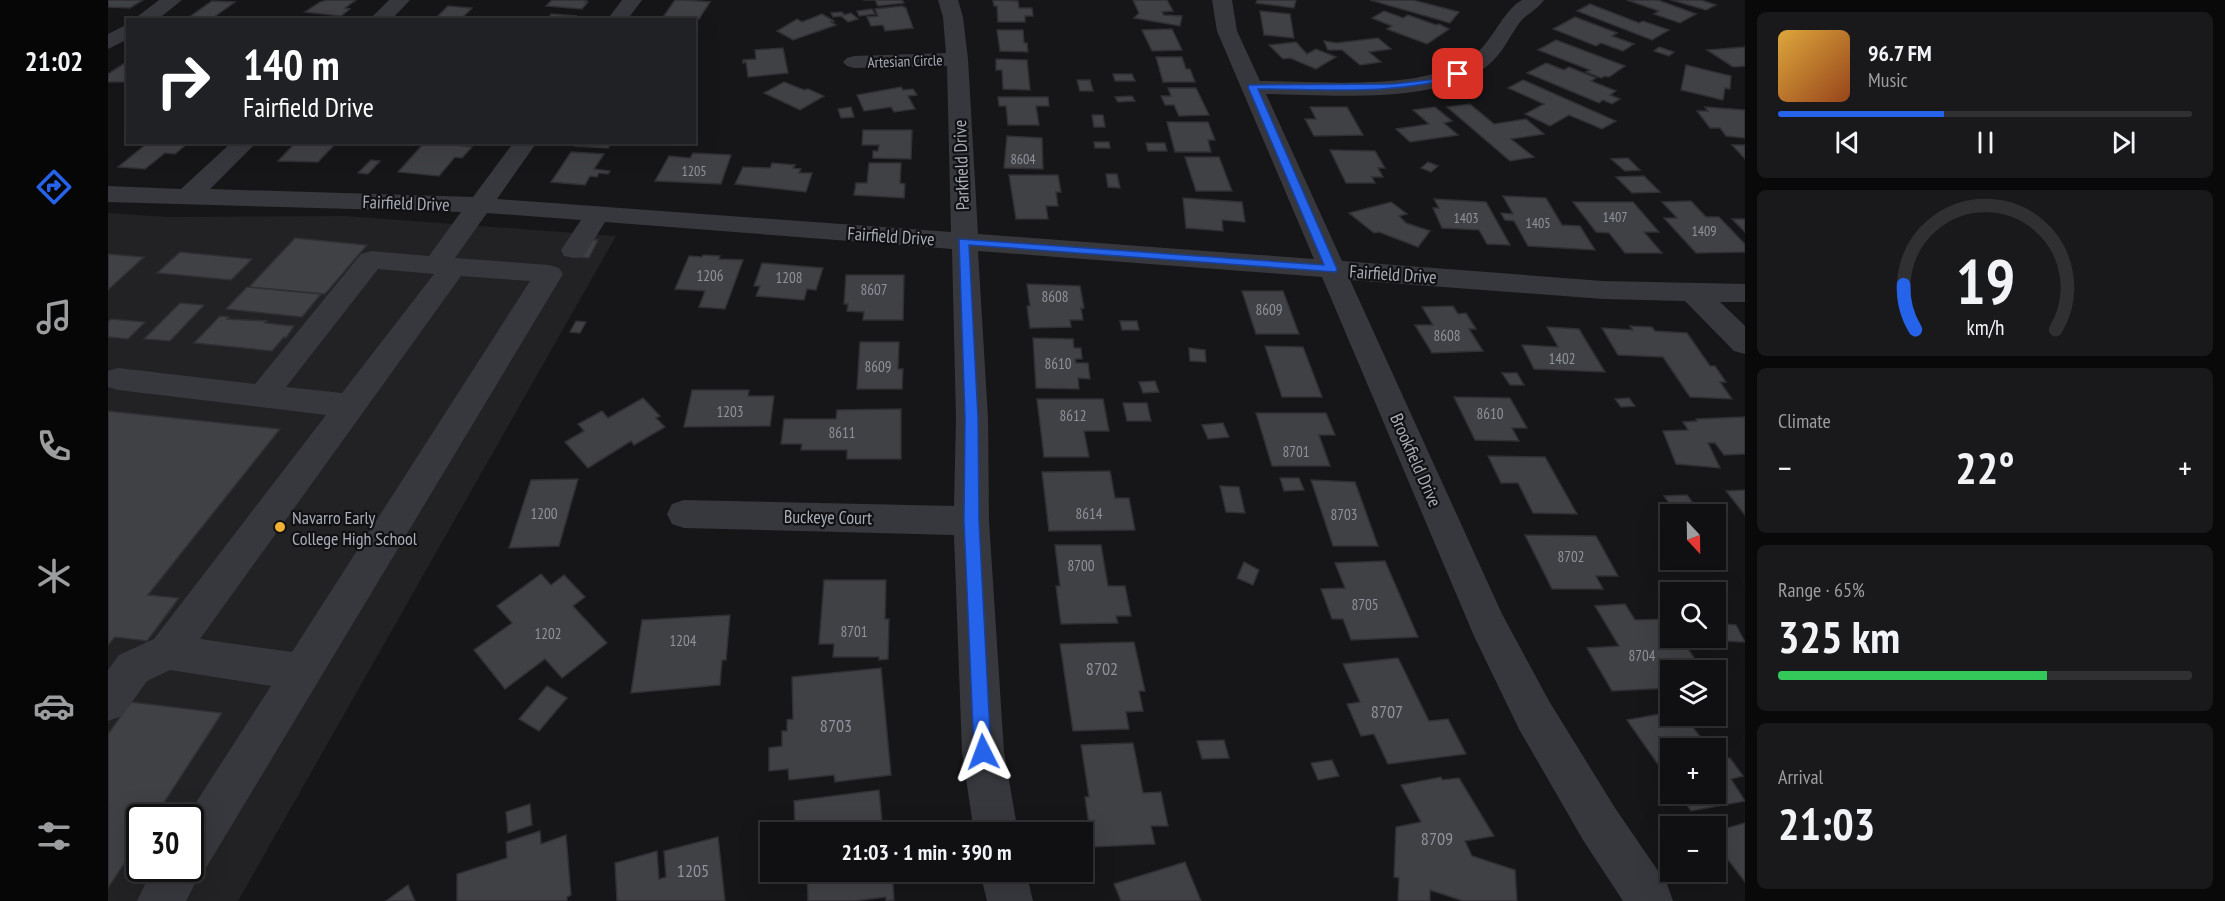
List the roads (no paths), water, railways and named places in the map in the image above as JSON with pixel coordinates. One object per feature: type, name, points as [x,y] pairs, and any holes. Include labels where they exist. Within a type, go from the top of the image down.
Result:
[{"type":"street","points":[[146,18],[172,0]]},
{"type":"street","points":[[381,18],[400,0]]},
{"type":"street","points":[[618,18],[632,0]]},
{"type":"street","name":"Parkfield Drive","points":[[948,0],[953,17],[957,59],[972,418],[971,521],[983,752],[994,822]]},
{"type":"street","name":"Brookfield Drive","points":[[1222,0],[1227,31],[1488,624],[1534,715],[1593,814],[1650,901]]},
{"type":"street","points":[[1252,87],[1393,87],[1431,82],[1458,74],[1478,63],[1489,53],[1519,12],[1534,0]]},
{"type":"street","points":[[108,43],[126,31]]},
{"type":"street","name":"Artesian Circle","points":[[854,62],[957,59]]},
{"type":"street","points":[[187,197],[244,144]]},
{"type":"street","points":[[108,702],[133,669],[168,652],[350,406],[445,266],[480,205],[525,144]]},
{"type":"street","name":"Fairfield Drive","points":[[108,194],[480,205],[1604,290],[1745,293]]},
{"type":"street","points":[[574,250],[598,214]]},
{"type":"street","points":[[204,830],[549,274],[371,260],[262,396]]},
{"type":"street","points":[[1694,293],[1745,344]]},
{"type":"street","points":[[118,379],[350,406]]},
{"type":"street","name":"Buckeye Court","points":[[684,514],[971,521]]},
{"type":"street","points":[[168,652],[303,672]]},
{"type":"street","points":[[160,901],[172,882]]},
{"type":"street","points":[[1005,882],[1010,901]]},
{"type":"place","name":"Navarro Early College High School","points":[[280,527]]}]
